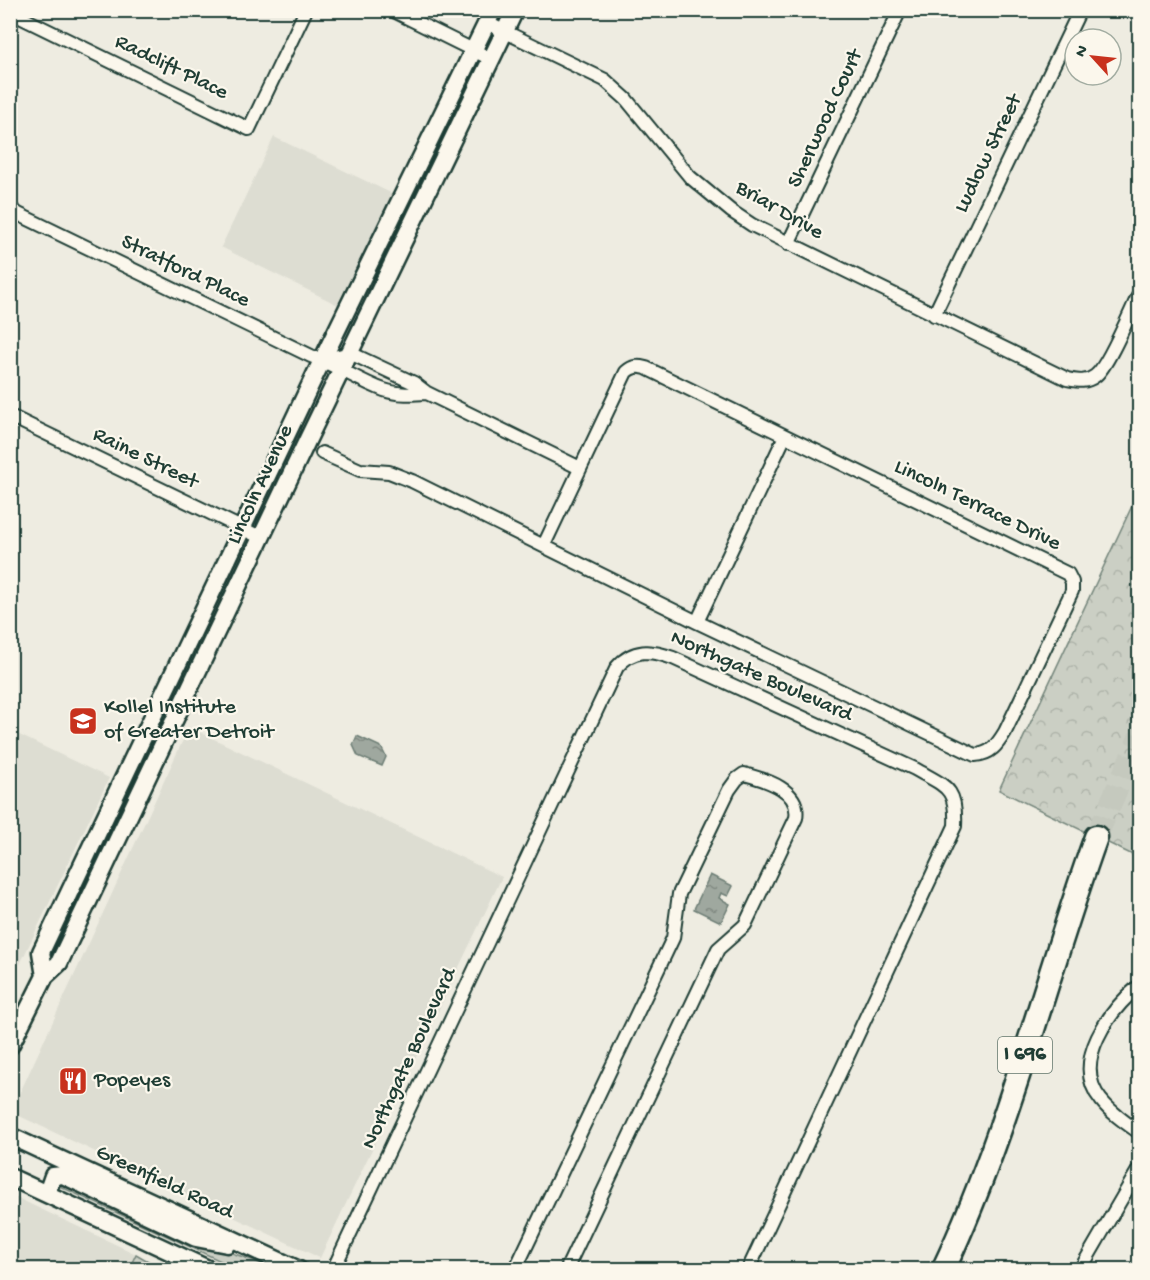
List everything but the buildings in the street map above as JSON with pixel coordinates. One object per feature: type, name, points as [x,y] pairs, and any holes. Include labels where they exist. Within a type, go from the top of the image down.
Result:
[{"type":"highway","name":"I 696","points":[[943,1269],[990,1159],[1096,837]]},
{"type":"street","name":"Radclift Place","points":[[10,12],[249,129],[306,10]]},
{"type":"street","points":[[392,10],[491,59]]},
{"type":"street","name":"Lincoln Avenue","points":[[10,1046],[45,976],[59,963],[515,10]]},
{"type":"street","name":"Sherwood Court","points":[[788,244],[900,10]]},
{"type":"street","name":"Ludlow Street","points":[[934,315],[1080,10]]},
{"type":"street","name":"Lincoln Avenue","points":[[45,976],[41,952],[490,16]]},
{"type":"street","name":"Briar Drive","points":[[490,16],[505,31],[605,80],[626,99],[690,177],[745,220],[788,244],[1067,379],[1080,382],[1089,380],[1102,370],[1140,292]]},
{"type":"street","name":"Stratford Place","points":[[12,215],[342,370]]},
{"type":"street","points":[[323,360],[350,353],[580,468]]},
{"type":"street","name":"Lincoln Terrace Drive","points":[[322,453],[360,470],[389,472],[412,480],[697,622],[975,755],[985,754],[996,746],[1072,591],[1072,582],[1068,574],[638,366],[626,372],[543,545]]},
{"type":"street","points":[[342,370],[385,390],[399,393],[427,393]]},
{"type":"street","name":"Raine Street","points":[[10,416],[262,538]]},
{"type":"street","points":[[697,622],[785,436]]},
{"type":"street","name":"Northgate Boulevard","points":[[333,1269],[617,667],[626,656],[641,652],[659,653],[673,658],[915,769],[939,783],[953,796],[956,806],[955,826],[748,1269]]},
{"type":"street","points":[[515,1269],[674,938],[679,894],[725,798],[737,779],[744,774],[760,778],[790,793],[798,807],[796,818],[745,925],[718,948],[566,1269]]},
{"type":"street","points":[[1140,985],[1129,994],[1095,1041],[1091,1052],[1090,1078],[1100,1100],[1140,1133]]},
{"type":"street","name":"Greenfield Road","points":[[10,1136],[299,1269]]},
{"type":"street","points":[[1080,1269],[1140,1167]]},
{"type":"street","points":[[47,1194],[54,1176],[63,1175],[196,1238],[251,1248]]},
{"type":"street","points":[[10,1176],[210,1269]]},
{"type":"shaded area","points":[[274,137],[395,195],[342,307],[221,247]]},
{"type":"shaded area","points":[[189,727],[502,877],[320,1258],[11,1112]]},
{"type":"shaded area","points":[[11,731],[109,778],[11,983]]},
{"type":"shaded area","points":[[11,1195],[136,1254],[129,1269],[11,1270]]},
{"type":"green space","points":[[1139,491],[1139,858],[999,790]]},
{"type":"green space","points":[[64,1180],[194,1240],[273,1269],[238,1269],[61,1187]]},
{"type":"green space","points":[[136,1254],[162,1269],[129,1269]]},
{"type":"water","points":[[357,736],[381,747],[386,757],[382,766],[358,756],[353,745]]},
{"type":"water","points":[[710,875],[733,886],[728,896],[721,893],[719,898],[730,904],[721,922],[694,909]]},
{"type":"tunnel","points":[[1096,837],[1140,736]]},
{"type":"place","name":"Kollel Institute of Greater Detroit","points":[[83,721]]},
{"type":"place","name":"Popeyes","points":[[73,1081]]}]
